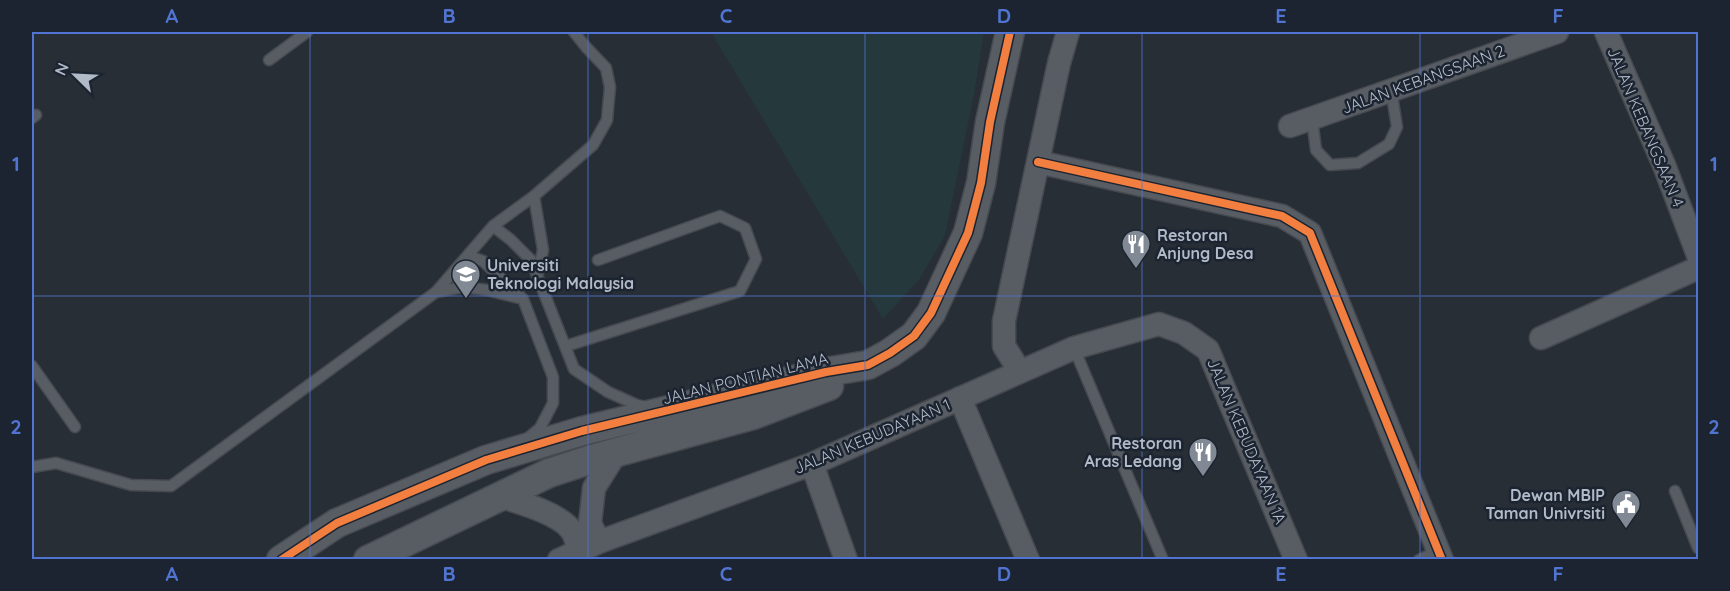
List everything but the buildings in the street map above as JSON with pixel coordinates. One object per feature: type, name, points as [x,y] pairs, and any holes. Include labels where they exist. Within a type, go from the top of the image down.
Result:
[{"type":"street","name":"JALAN PONTIAN LAMA","points":[[281,560],[337,523],[486,460],[582,431],[826,372],[868,365],[914,336],[931,313],[968,233],[981,183],[990,122],[1010,32]]},
{"type":"street","points":[[1019,370],[1004,346],[1004,321],[1059,63],[1068,32]]},
{"type":"street","name":"JALAN KEBANGSAAN 2","points":[[1290,126],[1557,32]]},
{"type":"street","name":"JALAN KEBANGSAAN 4","points":[[1606,32],[1664,165],[1698,255]]},
{"type":"street","points":[[1038,162],[1282,216],[1310,233],[1433,556]]},
{"type":"street","points":[[1541,338],[1698,268]]},
{"type":"street","name":"JALAN KEBUDAYAAN 1","points":[[580,541],[812,464],[1019,370],[1074,348],[1159,324],[1184,333]]},
{"type":"street","name":"JALAN KEBUDAYAAN 1A","points":[[1184,333],[1208,350],[1296,560]]},
{"type":"street","points":[[368,560],[549,473],[753,415],[829,386],[868,365]]},
{"type":"street","points":[[960,398],[1028,560]]},
{"type":"street","points":[[498,496],[543,510],[580,541],[594,488],[616,453]]},
{"type":"street","points":[[812,464],[846,560]]},
{"type":"lane","points":[[269,60],[307,32]]},
{"type":"lane","points":[[32,467],[56,463],[131,485],[171,486],[436,292],[493,226],[534,196],[592,145],[607,120],[610,87],[606,68],[574,32]]},
{"type":"lane","points":[[1312,119],[1317,150],[1330,165],[1358,163],[1389,144],[1397,127],[1391,89]]},
{"type":"lane","points":[[534,196],[543,250],[537,277]]},
{"type":"lane","points":[[566,346],[740,291],[756,260],[745,228],[720,216],[598,261]]},
{"type":"lane","points":[[493,226],[531,260],[574,369],[608,392],[637,405],[668,411]]},
{"type":"lane","points":[[468,256],[483,261],[523,299],[553,377],[553,403],[540,428],[517,447],[486,460]]},
{"type":"lane","points":[[436,292],[463,287],[523,299]]},
{"type":"lane","points":[[1074,348],[1163,560]]},
{"type":"lane","points":[[32,366],[75,427]]},
{"type":"lane","points":[[1675,492],[1698,548]]},
{"type":"shaded area","points":[[711,32],[984,32],[974,95],[945,235],[919,280],[883,319]]},
{"type":"cycle path","points":[[281,560],[337,523],[486,460],[582,431],[826,372],[868,365],[914,336],[931,313],[968,233],[981,183],[990,122],[1010,32]]},
{"type":"cycle path","points":[[1038,162],[1282,216],[1310,233],[1442,560]]},
{"type":"place","name":"Restoran Anjung Desa","points":[[1136,270]]},
{"type":"place","name":"Universiti Teknologi Malaysia","points":[[466,300]]},
{"type":"place","name":"Restoran Aras Ledang","points":[[1203,478]]},
{"type":"place","name":"Dewan MBIP Taman Univrsiti","points":[[1626,530]]}]
